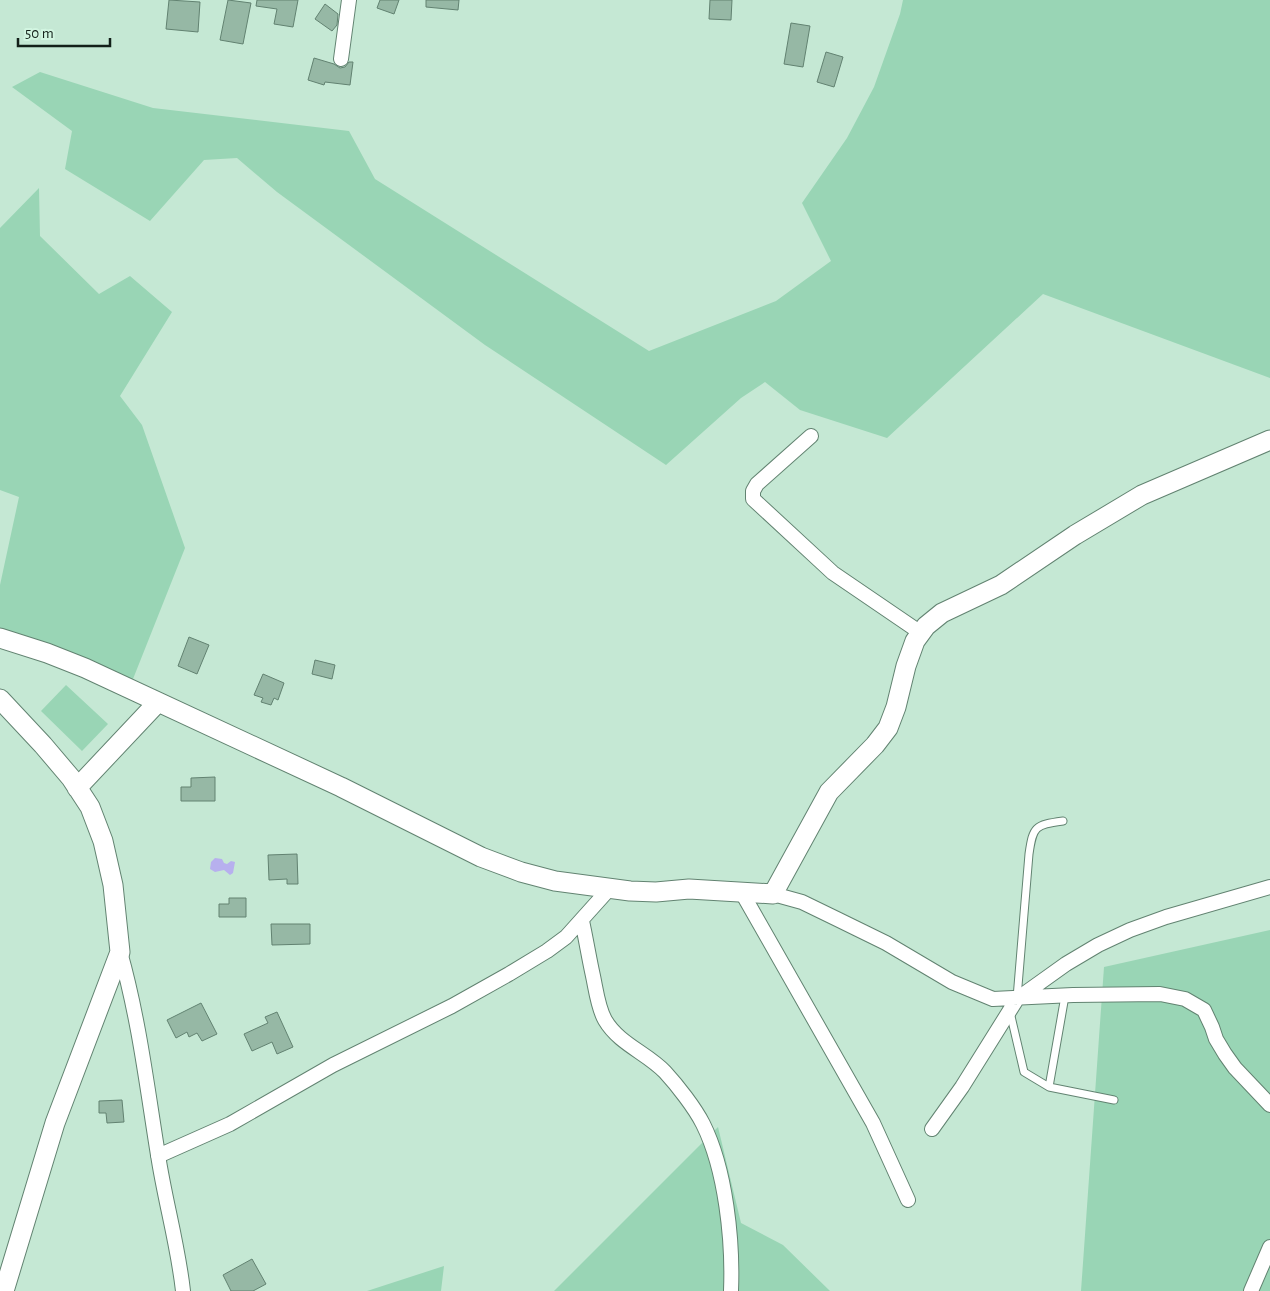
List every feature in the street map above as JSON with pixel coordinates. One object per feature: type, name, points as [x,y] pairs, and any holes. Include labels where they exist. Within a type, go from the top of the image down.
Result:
[{"type":"street","points":[[341,59],[349,0]]},
{"type":"street","points":[[811,436],[757,484],[753,492],[754,498],[833,573],[921,633]]},
{"type":"street","points":[[773,894],[829,792],[875,745],[888,728],[915,641],[926,626],[942,613],[1001,585],[1075,535],[1142,495],[1270,440]]},
{"type":"street","points":[[0,638],[86,668],[341,787],[481,857],[521,872],[555,881],[630,891],[656,892],[689,889],[773,894],[802,902],[837,919],[886,943],[952,982],[978,994],[1014,1005],[1065,996],[1160,994],[1185,999],[1204,1010],[1216,1039],[1225,1054],[1235,1068],[1270,1104]]},
{"type":"street","points":[[0,699],[43,745],[77,788],[90,807],[103,841],[113,885],[120,952],[132,995],[147,1075],[158,1156],[183,1291]]},
{"type":"street","points":[[77,788],[158,702]]},
{"type":"street","points":[[932,1129],[962,1087],[1014,1005],[1074,959],[1130,930],[1166,917],[1270,887]]},
{"type":"street","points":[[158,1156],[230,1124],[333,1065],[452,1006],[501,979],[547,951],[566,936],[610,888]]},
{"type":"street","points":[[741,891],[873,1123],[908,1200]]},
{"type":"street","points":[[582,920],[596,991],[605,1020],[626,1042],[652,1059],[664,1070],[703,1123],[715,1156],[726,1202],[732,1270],[731,1291]]},
{"type":"street","points":[[4,1291],[55,1123],[120,952]]},
{"type":"street","points":[[1251,1291],[1270,1247]]},
{"type":"lane","points":[[1062,821],[1040,825],[1032,834],[1028,854],[1014,1005],[1024,1072],[1049,1087],[1114,1100]]},
{"type":"lane","points":[[1049,1087],[1065,996]]},
{"type":"green space","points":[[903,0],[1270,0],[1270,378],[1043,294],[887,438],[800,410],[765,382],[741,398],[666,465],[485,345],[277,192],[237,158],[204,160],[150,221],[65,169],[72,131],[12,87],[40,72],[153,108],[349,131],[375,179],[649,351],[776,301],[831,261],[802,203],[847,138],[874,87],[900,14]]},
{"type":"green space","points":[[39,188],[40,236],[99,294],[130,276],[172,312],[120,396],[142,425],[185,548],[131,684],[0,633],[0,585],[19,497],[0,490],[0,228]]},
{"type":"green space","points":[[66,685],[108,724],[82,751],[41,711]]},
{"type":"green space","points":[[1270,930],[1270,1291],[1081,1291],[1104,967]]},
{"type":"green space","points":[[718,1127],[741,1223],[783,1245],[830,1291],[554,1291]]},
{"type":"green space","points":[[444,1266],[441,1291],[367,1291]]},
{"type":"shaded area","points":[[215,858],[222,859],[227,864],[231,861],[235,862],[233,873],[230,875],[224,870],[215,872],[210,869],[211,862]]},
{"type":"building","points":[[169,0],[200,2],[198,32],[166,29]]},
{"type":"building","points":[[228,0],[251,3],[243,44],[220,40]]},
{"type":"building","points":[[257,0],[298,0],[293,27],[274,24],[277,9],[256,6]]},
{"type":"building","points":[[380,0],[399,0],[394,14],[377,8]]},
{"type":"building","points":[[426,0],[459,0],[458,10],[426,7]]},
{"type":"building","points":[[710,0],[732,0],[731,20],[709,19]]},
{"type":"building","points":[[325,4],[338,14],[337,25],[332,31],[315,19]]},
{"type":"building","points":[[791,23],[810,26],[803,67],[784,64]]},
{"type":"building","points":[[826,52],[843,57],[834,87],[817,82]]},
{"type":"building","points":[[314,58],[334,64],[340,68],[345,67],[349,62],[353,62],[350,85],[325,82],[324,85],[308,80]]},
{"type":"building","points":[[189,637],[209,645],[197,674],[178,666]]},
{"type":"building","points":[[315,660],[335,665],[332,679],[312,674]]},
{"type":"building","points":[[263,674],[284,683],[278,700],[274,698],[271,705],[261,702],[263,698],[254,695]]},
{"type":"building","points":[[215,777],[215,801],[181,801],[181,787],[191,787],[191,778]]},
{"type":"building","points":[[297,854],[298,884],[287,884],[287,879],[269,880],[268,855]]},
{"type":"building","points":[[229,898],[246,898],[246,917],[219,917],[219,904],[229,904]]},
{"type":"building","points":[[271,924],[310,924],[310,944],[272,945]]},
{"type":"building","points":[[201,1003],[217,1034],[202,1041],[197,1033],[189,1037],[187,1032],[176,1038],[167,1020]]},
{"type":"building","points":[[277,1012],[293,1047],[277,1054],[272,1042],[252,1051],[244,1034],[268,1023],[265,1017]]},
{"type":"building","points":[[122,1100],[124,1122],[107,1123],[106,1113],[99,1113],[99,1101]]},
{"type":"building","points":[[252,1259],[266,1284],[253,1291],[231,1291],[223,1275]]}]
